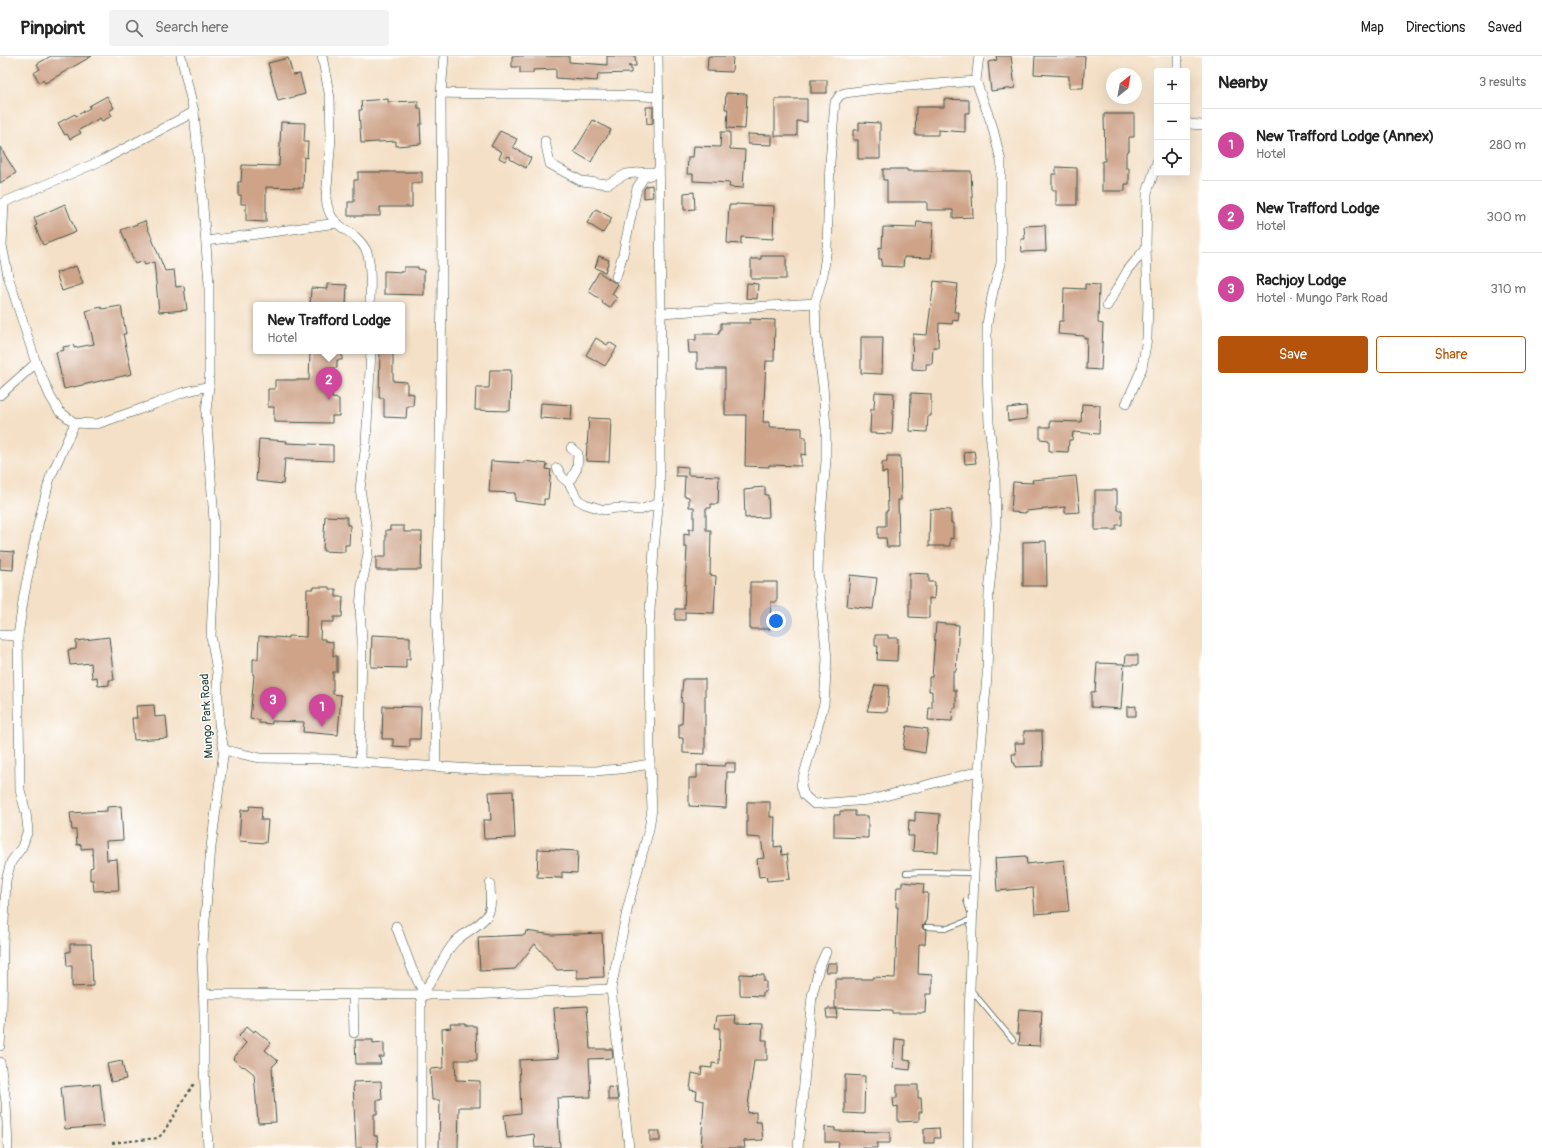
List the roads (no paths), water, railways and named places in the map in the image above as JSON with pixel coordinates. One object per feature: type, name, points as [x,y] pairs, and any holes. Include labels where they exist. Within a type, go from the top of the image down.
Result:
[{"type":"street","name":"Mungo Park Road","points":[[180,56],[194,112],[209,283],[209,386],[206,411],[214,520],[214,572],[211,636],[217,670],[220,724],[224,750],[211,847],[202,956],[204,1067],[208,1148]]},
{"type":"street","points":[[322,56],[330,98],[330,138],[326,198],[329,213],[337,223],[355,236],[367,251],[370,302]]},
{"type":"street","points":[[436,767],[435,707],[439,659],[436,616],[439,529],[442,283],[441,93],[444,56]]},
{"type":"street","points":[[629,1148],[611,989],[628,906],[649,829],[652,809],[650,764],[649,626],[660,487],[662,313],[658,56]]},
{"type":"street","points":[[968,1148],[970,989],[974,873],[979,771],[987,676],[989,592],[996,525],[995,477],[989,423],[987,324],[993,291],[1001,264],[1001,161],[998,144],[992,125],[976,82],[979,56]]},
{"type":"street","points":[[1178,56],[1178,68]]},
{"type":"street","points":[[976,82],[882,88],[845,93],[836,98],[833,116],[826,247],[823,275],[815,303],[816,333],[823,386],[826,429],[826,461],[819,534],[818,574],[827,658],[824,704],[801,785],[804,795],[814,804],[870,800],[979,771]]},
{"type":"street","points":[[441,93],[545,95],[593,94],[658,97]]},
{"type":"street","points":[[194,112],[103,160],[2,204],[2,246],[8,276],[36,363],[50,396],[59,411],[75,423],[97,424],[155,404],[181,393],[209,386]]},
{"type":"street","points":[[1190,124],[1202,124]]},
{"type":"street","points":[[545,141],[550,164],[580,181],[608,184],[626,174],[659,172]]},
{"type":"street","points":[[1126,404],[1142,368],[1147,338],[1147,193],[1154,171]]},
{"type":"street","points":[[616,277],[623,254],[637,188],[644,177],[659,172]]},
{"type":"street","points":[[206,241],[337,223]]},
{"type":"street","points":[[1107,306],[1128,270],[1146,248]]},
{"type":"street","points":[[662,313],[815,303]]},
{"type":"street","points":[[360,762],[362,640],[360,608],[362,584],[368,554],[367,530],[360,489],[366,444],[371,354]]},
{"type":"street","points":[[0,395],[36,363]]},
{"type":"street","points":[[0,1046],[6,880],[11,862],[22,847],[28,830],[26,813],[20,790],[18,636],[24,595],[38,525],[50,478],[75,423]]},
{"type":"street","points":[[569,483],[577,468],[578,454],[572,448]]},
{"type":"street","points":[[557,468],[562,477],[569,483],[578,500],[585,504],[604,510],[616,508],[640,510],[659,503]]},
{"type":"street","points":[[0,635],[18,636]]},
{"type":"street","points":[[224,750],[260,758],[330,758],[360,762],[490,770],[595,771],[650,764]]},
{"type":"street","points":[[421,996],[453,944],[461,935],[487,917],[491,903],[490,884]]},
{"type":"street","points":[[396,926],[412,969],[415,973],[415,977],[421,987],[421,1148]]},
{"type":"street","points":[[798,1148],[812,996],[819,968],[826,952]]},
{"type":"street","points":[[203,994],[468,996],[611,989]]},
{"type":"street","points":[[353,995],[354,1033]]},
{"type":"street","points":[[0,1062],[6,1102],[8,1148]]},
{"type":"lane","points":[[906,873],[974,873]]},
{"type":"lane","points":[[926,927],[948,928],[973,919],[966,900]]},
{"type":"lane","points":[[970,989],[1013,1040]]},
{"type":"place","name":"New Trafford Lodge","points":[[329,400]]},
{"type":"place","name":"Rachjoy Lodge","points":[[273,720]]},
{"type":"place","name":"New Trafford Lodge (Annex)","points":[[322,727]]}]
